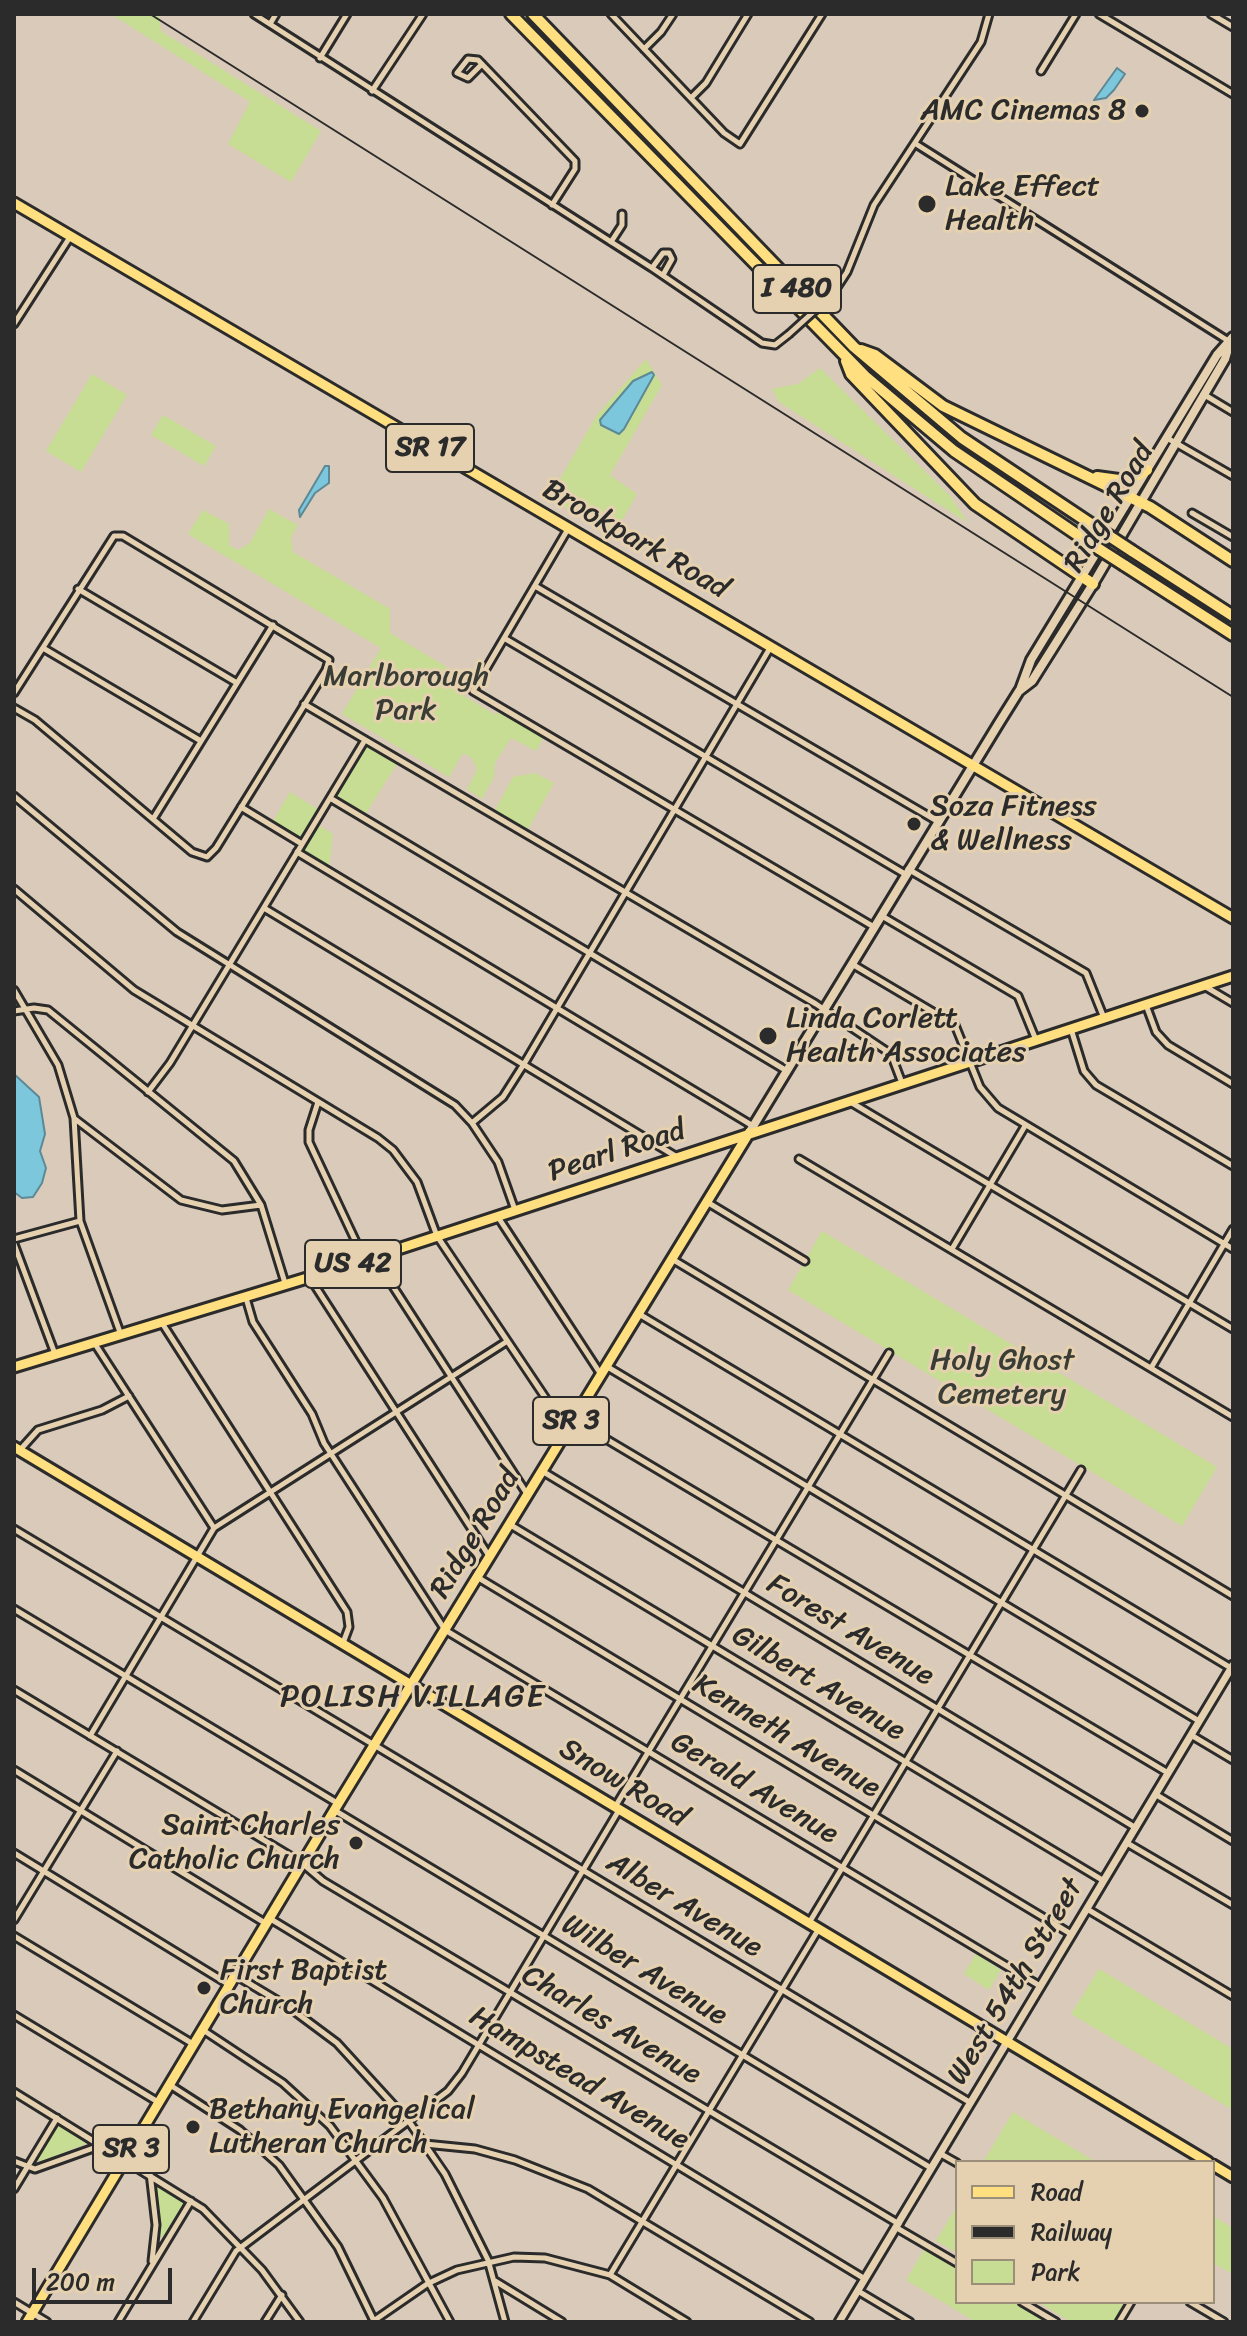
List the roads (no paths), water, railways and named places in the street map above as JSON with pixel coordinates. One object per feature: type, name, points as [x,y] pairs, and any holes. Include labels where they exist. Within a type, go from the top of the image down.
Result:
[{"type":"highway","name":"I 480","points":[[511,14],[843,355],[954,451],[1233,635]]},
{"type":"highway","name":"I 480","points":[[533,14],[854,347],[975,447],[1233,616]]},
{"type":"highway","points":[[854,347],[875,355],[943,406],[1142,503],[1233,561]]},
{"type":"highway","points":[[843,355],[851,374],[975,504],[1093,584]]},
{"type":"highway","points":[[1064,466],[1116,482],[1133,479],[1147,470]]},
{"type":"main road","name":"Brookpark Road","points":[[14,203],[1233,918]]},
{"type":"main road","name":"Ridge Road","points":[[29,2318],[302,1863],[937,821],[1019,691],[1039,671],[1093,584],[1177,443],[1217,355],[1232,341]]},
{"type":"main road","name":"Ridge Road","points":[[1019,691],[1023,675],[1082,577],[1167,438],[1200,393]]},
{"type":"main road","name":"Pearl Road","points":[[14,1367],[310,1278],[751,1130],[903,1085],[1233,976]]},
{"type":"main road","name":"Snow Road","points":[[17,1448],[1206,2160]]},
{"type":"main road","name":"Snow Road","points":[[1215,2166],[1233,2177]]},
{"type":"street","points":[[254,14],[663,275],[766,345],[778,344],[832,295],[847,272],[874,205],[981,42],[989,14]]},
{"type":"street","points":[[270,24],[276,14]]},
{"type":"street","points":[[320,58],[347,14]]},
{"type":"street","points":[[372,91],[423,14]]},
{"type":"street","points":[[611,14],[740,144],[822,14]]},
{"type":"street","points":[[644,49],[673,14]]},
{"type":"street","points":[[691,98],[706,83],[748,14]]},
{"type":"street","points":[[1041,71],[1076,14]]},
{"type":"street","points":[[1099,14],[1233,94]]},
{"type":"street","points":[[1211,14],[1233,27]]},
{"type":"street","points":[[482,64],[468,78],[457,73],[471,57],[482,64],[575,161],[575,169],[552,205]]},
{"type":"street","points":[[916,144],[1232,341]]},
{"type":"street","points":[[611,242],[622,225],[622,214]]},
{"type":"street","points":[[14,324],[71,236]]},
{"type":"street","points":[[652,268],[663,253],[669,253],[672,259],[663,275]]},
{"type":"street","points":[[1200,393],[1233,412]]},
{"type":"street","points":[[1167,438],[1233,476]]},
{"type":"street","points":[[1192,513],[1233,537]]},
{"type":"street","points":[[568,529],[473,691],[874,927]]},
{"type":"street","points":[[14,693],[114,536],[123,536],[329,660],[326,670],[207,857],[192,852],[35,720],[14,708]]},
{"type":"street","points":[[535,586],[937,821]]},
{"type":"street","points":[[78,589],[237,683]]},
{"type":"street","points":[[153,819],[273,625]]},
{"type":"street","points":[[504,638],[705,757],[1086,973],[1104,1018]]},
{"type":"street","points":[[43,648],[201,741]]},
{"type":"street","points":[[472,1123],[503,1097],[524,1064],[770,648]]},
{"type":"street","points":[[304,704],[824,1010],[891,1054],[903,1085]]},
{"type":"street","points":[[148,1092],[229,966],[365,740]]},
{"type":"street","points":[[14,796],[177,932],[438,1092],[472,1123],[498,1162],[515,1210]]},
{"type":"street","points":[[330,798],[787,1071]]},
{"type":"street","points":[[241,807],[302,844]]},
{"type":"street","points":[[297,852],[751,1130]]},
{"type":"street","points":[[14,889],[134,990],[378,1138],[406,1165],[425,1198],[437,1236],[567,1430]]},
{"type":"street","points":[[264,908],[678,1157]]},
{"type":"street","points":[[881,915],[1020,998],[1036,1040]]},
{"type":"street","points":[[852,964],[953,1024],[987,1099],[1025,1126],[1233,1249]]},
{"type":"street","points":[[1204,986],[1233,1003]]},
{"type":"street","points":[[14,990],[58,1065],[74,1118],[80,1221],[121,1336]]},
{"type":"street","points":[[1146,1005],[1156,1032],[1168,1045],[1233,1084]]},
{"type":"street","points":[[14,1011],[41,1008],[53,1014],[234,1161],[261,1205],[285,1284]]},
{"type":"street","points":[[1071,1029],[1084,1071],[1098,1086],[1233,1166]]},
{"type":"street","points":[[847,1100],[1233,1329]]},
{"type":"street","points":[[318,1102],[309,1130],[309,1142],[369,1258],[452,1378],[527,1495]]},
{"type":"street","points":[[74,1118],[181,1200],[222,1210],[261,1205]]},
{"type":"street","points":[[952,1249],[1025,1126]]},
{"type":"street","points":[[799,1159],[1233,1417]]},
{"type":"street","points":[[707,1202],[805,1261]]},
{"type":"street","points":[[497,1216],[603,1370],[808,1486],[1199,1721]]},
{"type":"street","points":[[55,1355],[14,1241],[80,1221]]},
{"type":"street","points":[[1151,1368],[1233,1229]]},
{"type":"street","points":[[671,1259],[1233,1596]]},
{"type":"street","points":[[310,1278],[489,1557]]},
{"type":"street","points":[[246,1297],[253,1322],[312,1414],[332,1455],[445,1630]]},
{"type":"street","points":[[638,1314],[1232,1668]]},
{"type":"street","points":[[162,1323],[347,1612],[349,1627],[342,1644]]},
{"type":"street","points":[[90,1736],[214,1528],[506,1342]]},
{"type":"street","points":[[95,1343],[214,1528]]},
{"type":"street","points":[[193,2322],[242,2247],[410,2123],[448,2091],[544,1937],[649,1751],[889,1353]]},
{"type":"street","points":[[17,1448],[43,1427],[102,1410],[129,1396]]},
{"type":"street","points":[[572,1419],[1168,1773]]},
{"type":"street","points":[[809,1923],[1081,1470]]},
{"type":"street","name":"Forest Avenue","points":[[542,1471],[1136,1828]]},
{"type":"street","name":"Gilbert Avenue","points":[[509,1524],[1104,1881]]},
{"type":"street","name":"Alber Avenue","points":[[14,1529],[971,2104]]},
{"type":"street","name":"Kenneth Avenue","points":[[477,1577],[1072,1935]]},
{"type":"street","name":"Wilber Avenue","points":[[14,1609],[544,1937],[932,2168]]},
{"type":"street","name":"Gerald Avenue","points":[[445,1630],[1041,1987]]},
{"type":"street","name":"West 54th Street","points":[[839,2322],[1232,1668]]},
{"type":"street","name":"Charles Avenue","points":[[14,1690],[302,1863],[323,1881],[710,2111],[955,2262]]},
{"type":"street","points":[[1191,1735],[1233,1760]]},
{"type":"street","points":[[14,1920],[117,1751]]},
{"type":"street","name":"Hampstead Avenue","points":[[14,1770],[479,2045],[865,2279]]},
{"type":"street","points":[[1155,1794],[1233,1841]]},
{"type":"street","points":[[1127,1843],[1233,1905]]},
{"type":"street","points":[[14,1853],[229,1984]]},
{"type":"street","points":[[1087,1909],[1233,1996]]},
{"type":"street","points":[[610,2275],[818,1929]]},
{"type":"street","points":[[14,1936],[194,2044]]},
{"type":"street","points":[[235,1975],[290,2008],[337,2043],[410,2123],[445,2174],[488,2260],[505,2322]]},
{"type":"street","points":[[14,2015],[159,2103]]},
{"type":"street","points":[[203,2030],[283,2083],[330,2126],[359,2161],[402,2230],[427,2284],[450,2322]]},
{"type":"street","points":[[170,2085],[249,2138],[306,2199],[338,2247],[373,2322],[427,2284],[488,2260],[514,2257],[545,2258],[610,2275],[687,2322]]},
{"type":"street","points":[[14,2092],[191,2201],[242,2247],[300,2322]]},
{"type":"street","points":[[14,2189],[17,2179],[27,2169],[57,2118]]},
{"type":"street","points":[[425,2144],[475,2149],[550,2171],[643,2220],[810,2322]]},
{"type":"street","points":[[14,2161],[27,2169],[102,2145]]},
{"type":"street","points":[[941,2154],[955,2162]]},
{"type":"street","points":[[150,2173],[156,2225],[151,2266]]},
{"type":"street","points":[[118,2322],[191,2201]]},
{"type":"street","points":[[495,2281],[562,2322]]},
{"type":"street","points":[[858,2291],[910,2322]]},
{"type":"street","points":[[265,2322],[282,2295]]},
{"type":"street","points":[[14,2302],[29,2318],[47,2322]]},
{"type":"street","points":[[1025,2304],[1056,2322]]},
{"type":"street","points":[[1119,2322],[1130,2304]]},
{"type":"street","points":[[1193,2304],[1224,2322]]},
{"type":"water","points":[[1117,68],[1125,74],[1114,90],[1106,98],[1094,100]]},
{"type":"water","points":[[652,372],[654,375],[624,429],[619,434],[601,425],[600,420],[633,381]]},
{"type":"water","points":[[325,466],[329,466],[329,483],[315,493],[300,517],[299,510]]},
{"type":"water","points":[[14,1074],[39,1097],[45,1134],[40,1151],[46,1168],[42,1183],[33,1197],[22,1198],[14,1192]]},
{"type":"railway","points":[[150,14],[1233,697]]},
{"type":"place","name":"AMC Cinemas 8","points":[[1142,111]]},
{"type":"place","name":"Lake Effect Health","points":[[927,204]]},
{"type":"place","name":"Soza Fitness & Wellness","points":[[914,824]]},
{"type":"place","name":"Linda Corlett Health Associates","points":[[768,1036]]},
{"type":"place","name":"Saint Charles Catholic Church","points":[[356,1843]]},
{"type":"place","name":"First Baptist Church","points":[[204,1988]]},
{"type":"place","name":"Bethany Evangelical Lutheran Church","points":[[193,2127]]},
{"type":"district","name":"POLISH VILLAGE","points":[[413,1698]]},
{"type":"park label","name":"Marlborough Park","points":[[406,694]]},
{"type":"park label","name":"Holy Ghost Cemetery","points":[[1002,1378]]}]
